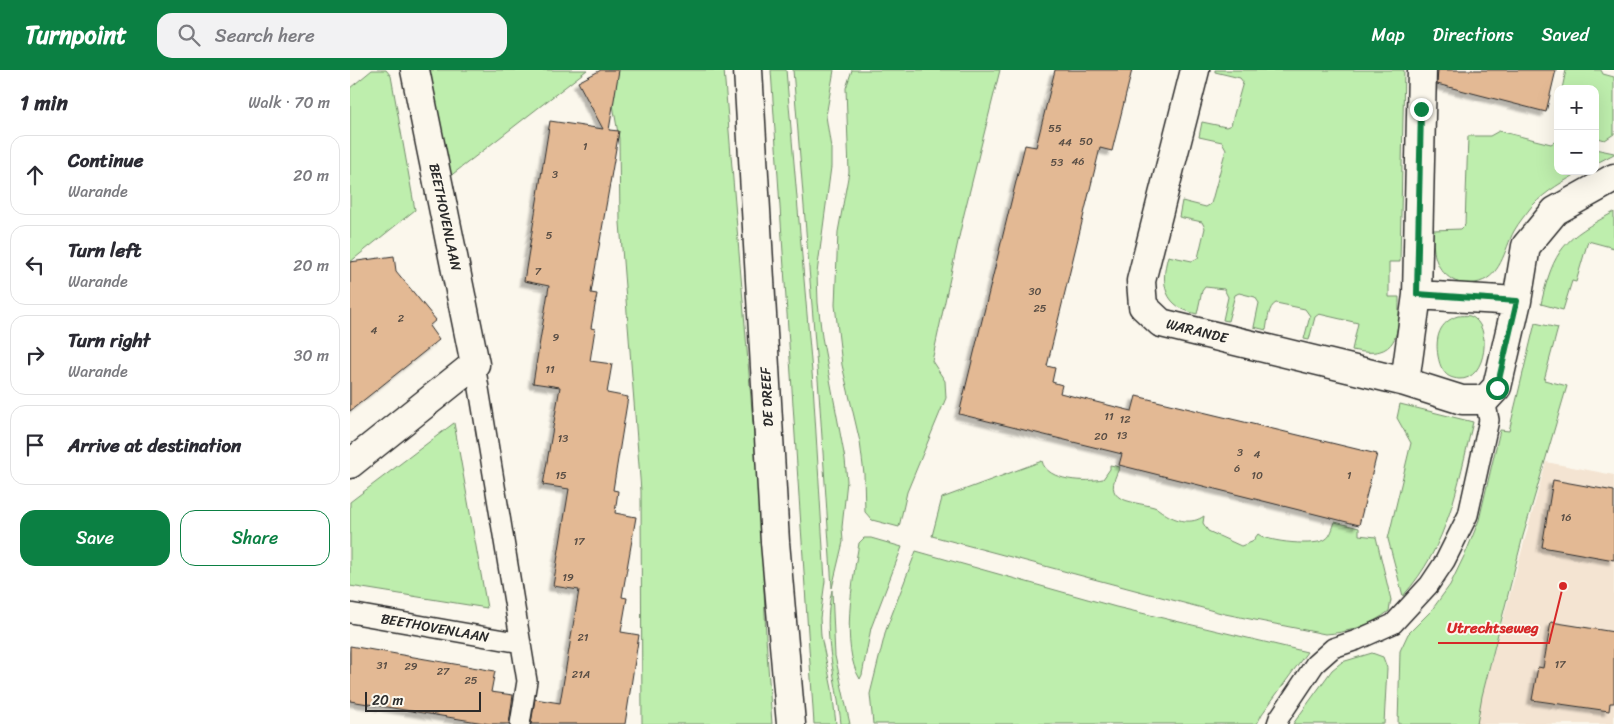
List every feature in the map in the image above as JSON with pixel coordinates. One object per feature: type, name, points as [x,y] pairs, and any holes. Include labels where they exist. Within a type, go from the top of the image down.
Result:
[{"type":"street","name":"BEETHOVENLAAN","points":[[415,70],[475,364]]},
{"type":"street","name":"DE DREEF","points":[[748,70],[776,542],[791,724]]},
{"type":"street","name":"WARANDE","points":[[1195,70],[1141,281],[1143,306],[1161,323],[1406,382],[1462,400],[1485,400]]},
{"type":"street","points":[[1406,382],[1417,294],[1422,70]]},
{"type":"street","points":[[1485,400],[1497,388],[1517,301],[1526,246],[1555,211],[1614,178]]},
{"type":"street","points":[[1417,294],[1517,301]]},
{"type":"street","points":[[350,464],[475,364]]},
{"type":"lane","name":"BEETHOVENLAAN","points":[[475,364],[527,681],[520,724]]},
{"type":"lane","points":[[1277,724],[1279,718],[1315,664],[1333,648],[1393,624],[1429,585],[1445,561],[1468,515],[1489,420],[1485,400]]},
{"type":"lane","name":"BEETHOVENLAAN","points":[[350,613],[521,643]]},
{"type":"shaded area","points":[[1546,462],[1614,475],[1614,724],[1435,724],[1482,696]]},
{"type":"green space","points":[[372,70],[386,70],[391,76],[415,210],[350,262],[350,88]]},
{"type":"green space","points":[[429,70],[587,70],[449,177]]},
{"type":"green space","points":[[607,70],[724,70],[761,520],[772,724],[642,724],[641,491],[620,223],[619,139]]},
{"type":"green space","points":[[771,70],[786,70],[813,384],[825,581],[820,618],[821,636],[832,689],[836,724],[814,724]]},
{"type":"green space","points":[[793,70],[834,70],[826,116],[831,148],[831,167],[817,273],[822,337],[845,459],[847,481],[842,527],[843,542],[832,588],[819,392]]},
{"type":"green space","points":[[852,70],[1000,70],[964,214],[932,361],[945,381],[946,398],[907,492],[899,527],[872,520],[865,512],[864,474],[860,442],[842,365],[835,305],[838,232],[849,172],[846,88]]},
{"type":"green space","points":[[1215,70],[1404,70],[1400,262],[1389,262],[1389,297],[1399,297],[1398,322],[1397,332],[1388,348],[1368,352],[1352,350],[1358,323],[1319,314],[1315,317],[1309,340],[1304,339],[1310,316],[1305,309],[1276,303],[1270,311],[1266,330],[1254,327],[1259,303],[1255,297],[1239,293],[1235,295],[1228,321],[1223,320],[1228,297],[1224,289],[1205,287],[1202,291],[1197,314],[1186,311],[1171,300],[1165,285],[1168,256],[1192,261],[1198,258],[1205,228],[1202,222],[1179,217],[1182,201],[1206,207],[1211,204],[1226,149],[1222,142],[1199,137],[1202,122],[1226,127],[1231,125],[1243,82],[1240,78],[1215,72]]},
{"type":"green space","points":[[1566,70],[1601,70],[1603,74],[1614,77],[1614,134],[1605,140],[1599,138],[1599,85],[1563,85]]},
{"type":"green space","points":[[1499,131],[1551,144],[1554,142],[1554,175],[1575,175],[1549,191],[1532,206],[1516,228],[1500,263],[1491,276],[1475,283],[1466,284],[1453,280],[1441,270],[1435,258],[1433,230],[1461,229],[1465,225],[1468,136],[1490,136]]},
{"type":"green space","points":[[1599,150],[1614,154],[1599,162]]},
{"type":"green space","points":[[1614,212],[1614,248],[1588,241],[1576,282],[1572,281],[1563,310],[1541,304],[1551,270],[1564,247],[1583,230]]},
{"type":"green space","points":[[1458,316],[1470,316],[1477,321],[1482,330],[1484,340],[1484,351],[1476,371],[1468,377],[1459,379],[1446,374],[1441,367],[1437,349],[1438,337],[1446,322]]},
{"type":"green space","points":[[1535,323],[1558,328],[1544,380],[1567,386],[1523,536],[1482,696],[1477,724],[1398,724],[1400,651],[1408,634],[1431,611],[1450,585],[1467,550],[1479,520],[1500,430],[1509,431]]},
{"type":"green space","points":[[1400,404],[1473,422],[1456,492],[1441,535],[1419,576],[1403,596],[1388,539],[1411,443],[1397,418]]},
{"type":"green space","points":[[454,423],[487,608],[350,586],[350,502]]},
{"type":"green space","points":[[1042,461],[1045,468],[1051,473],[1059,477],[1078,480],[1103,479],[1110,469],[1110,465],[1120,467],[1113,487],[1115,494],[1120,498],[1155,507],[1179,520],[1189,521],[1204,516],[1203,523],[1208,531],[1241,546],[1252,542],[1258,534],[1281,541],[1313,543],[1321,541],[1329,536],[1335,522],[1359,528],[1359,535],[1376,537],[1391,600],[1389,611],[1359,627],[1325,634],[1225,614],[932,536],[942,498]]},
{"type":"green space","points":[[864,538],[871,538],[902,547],[871,628],[860,679],[854,665],[849,631],[851,593],[859,543]]},
{"type":"green space","points":[[916,551],[1116,607],[1307,652],[1262,714],[1257,724],[873,724],[870,694],[886,630]]},
{"type":"green space","points":[[832,590],[835,656],[850,724],[841,724],[831,657],[828,624]]},
{"type":"green space","points":[[1372,653],[1383,657],[1387,668],[1384,724],[1293,724],[1332,670],[1342,662]]},
{"type":"building","points":[[601,70],[619,70],[609,130],[619,131],[591,293],[597,294],[591,328],[595,329],[590,361],[612,364],[607,393],[628,397],[613,490],[618,491],[615,513],[636,517],[622,597],[627,598],[621,632],[639,635],[625,724],[531,724],[535,699],[560,703],[579,590],[553,586],[569,489],[543,485],[560,387],[533,383],[549,286],[524,281],[550,121],[603,129],[578,82]]},
{"type":"building","points":[[1055,70],[1132,70],[1112,151],[1100,148],[1047,366],[1055,368],[1052,382],[1062,385],[1060,393],[1132,411],[1136,396],[1377,454],[1359,525],[1119,465],[1122,454],[959,414],[1025,145],[1036,147]]},
{"type":"building","points":[[1438,70],[1556,70],[1546,112],[1437,84]]},
{"type":"building","points":[[394,256],[396,271],[436,320],[429,326],[439,340],[350,411],[350,262]]},
{"type":"building","points":[[1553,480],[1614,491],[1614,560],[1542,547]]},
{"type":"building","points":[[1551,622],[1614,632],[1614,703],[1610,703],[1609,711],[1532,700],[1538,667],[1543,668]]},
{"type":"building","points":[[350,646],[495,671],[491,692],[513,695],[509,724],[490,724],[350,701]]},
{"type":"place","name":"Utrechtseweg","points":[[1563,586]]},
{"type":"route","points":[[1421,109],[1417,294],[1517,301],[1497,388]]}]
